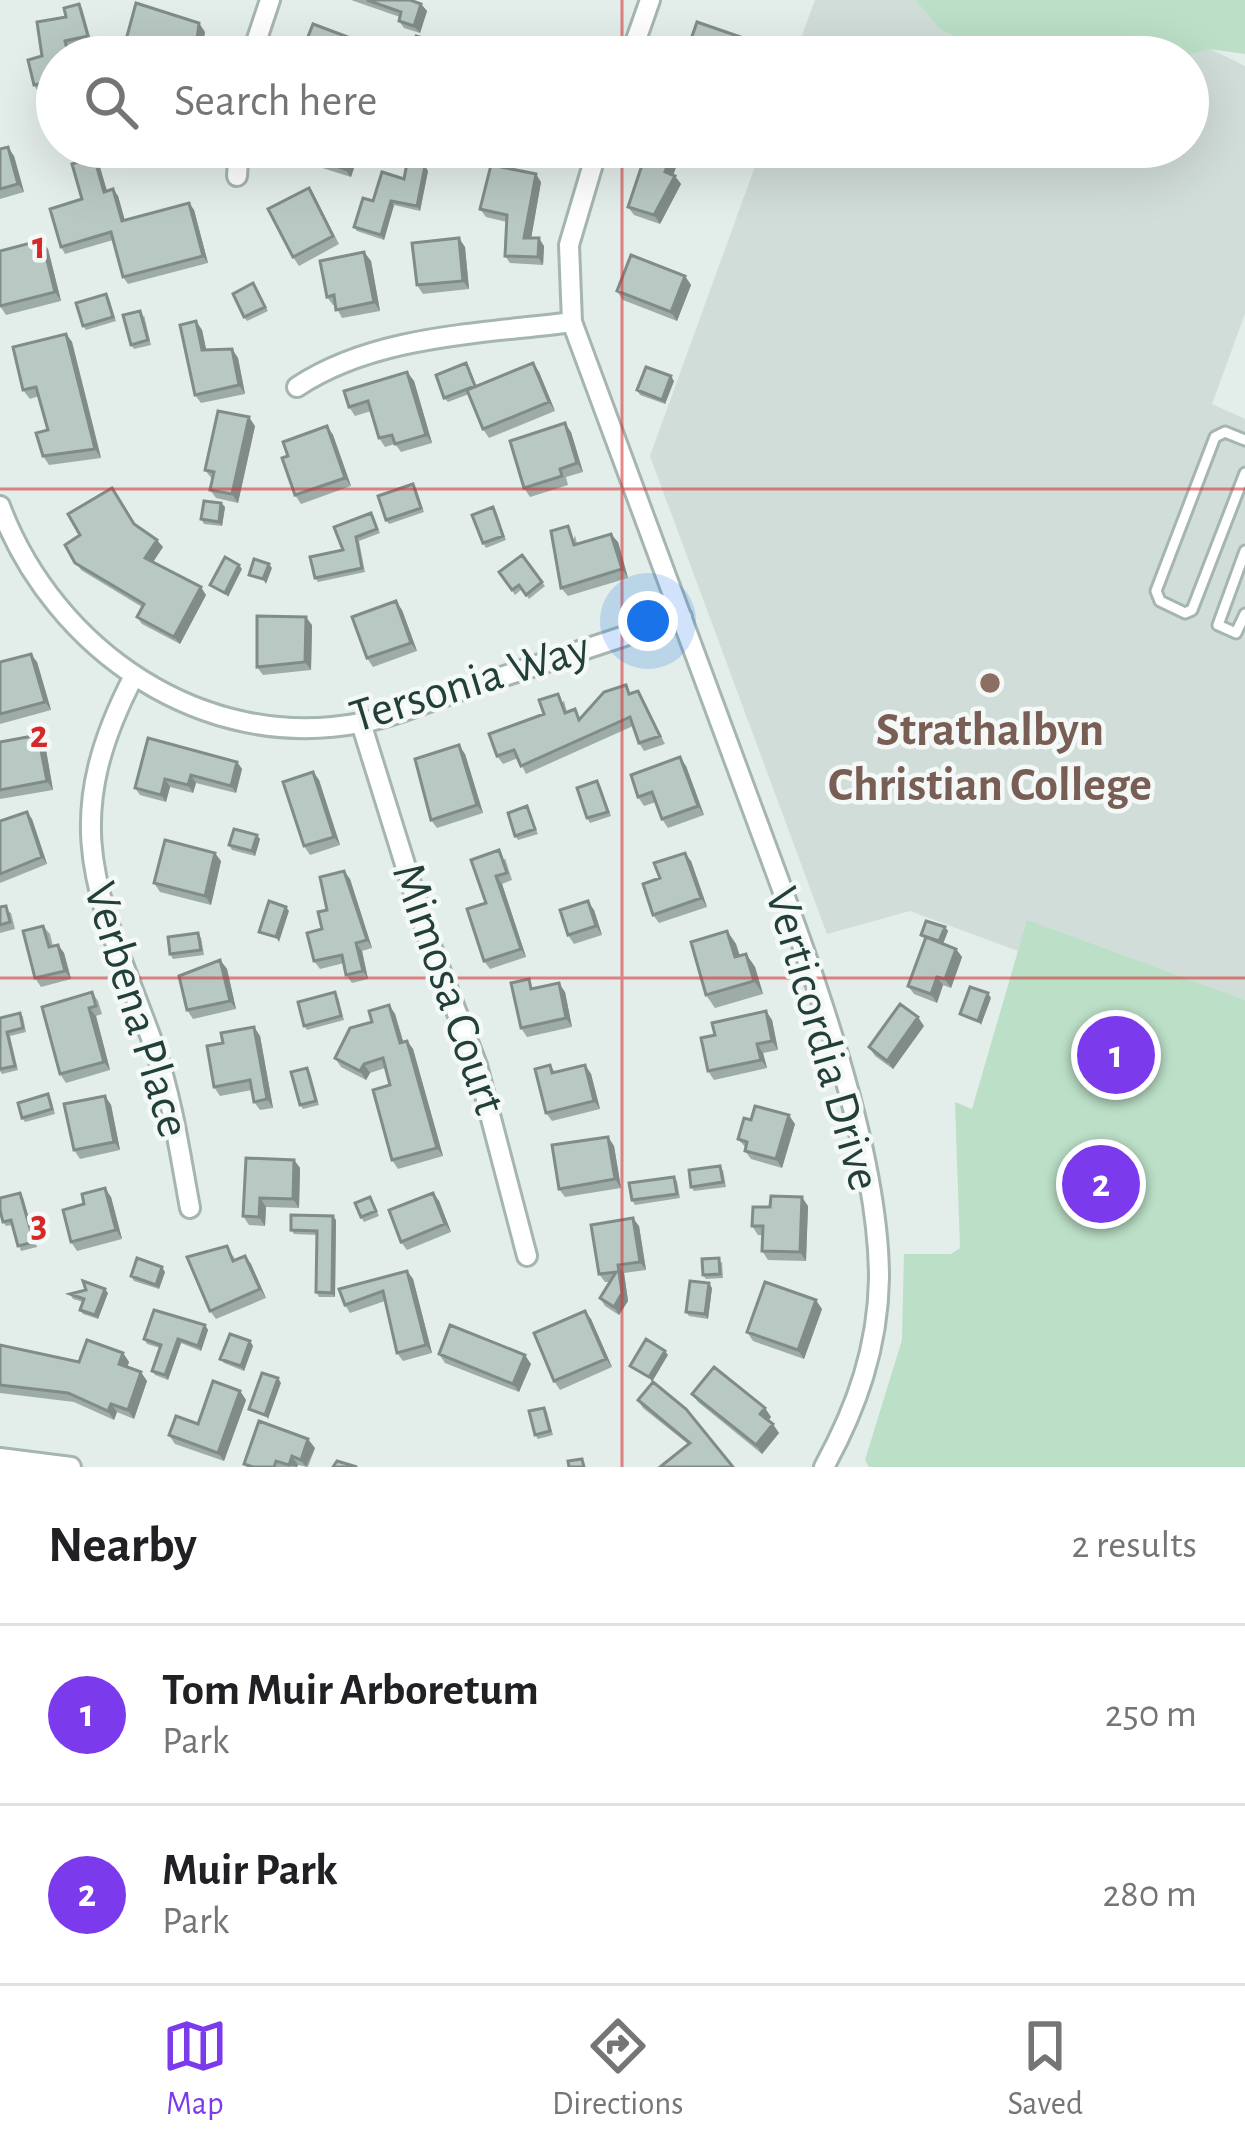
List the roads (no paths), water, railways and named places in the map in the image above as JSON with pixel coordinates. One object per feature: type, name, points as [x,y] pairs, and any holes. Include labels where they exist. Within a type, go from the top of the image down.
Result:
[{"type":"street","points":[[257,36],[270,0]]},
{"type":"street","points":[[637,36],[650,0]]},
{"type":"street","points":[[237,176],[238,168]]},
{"type":"street","points":[[592,168],[569,245],[572,322],[682,617]]},
{"type":"street","points":[[297,387],[322,370],[410,344],[572,322]]},
{"type":"street","name":"Tersonia Way","points":[[0,506],[34,578],[71,625],[134,676],[207,712],[253,724],[361,723],[682,617]]},
{"type":"street","name":"Verticordia Drive","points":[[682,617],[811,968],[855,1130],[877,1245],[871,1354],[847,1427],[824,1467]]},
{"type":"street","name":"Verbena Place","points":[[134,676],[96,767],[89,819],[92,872],[156,1051],[190,1208]]},
{"type":"street","name":"Mimosa Court","points":[[361,723],[428,938],[484,1085],[527,1256]]},
{"type":"street","points":[[0,1458],[71,1467]]},
{"type":"lane","points":[[1245,440],[1225,432],[1215,437],[1156,591],[1160,601],[1185,613],[1192,610],[1245,472]]},
{"type":"lane","points":[[1245,550],[1217,625],[1236,633],[1245,614]]},
{"type":"place","name":"Strathalbyn Christian College","points":[[990,683]]},
{"type":"place","name":"Tom Muir Arboretum","points":[[1116,1055]]},
{"type":"place","name":"Muir Park","points":[[1101,1184]]}]
